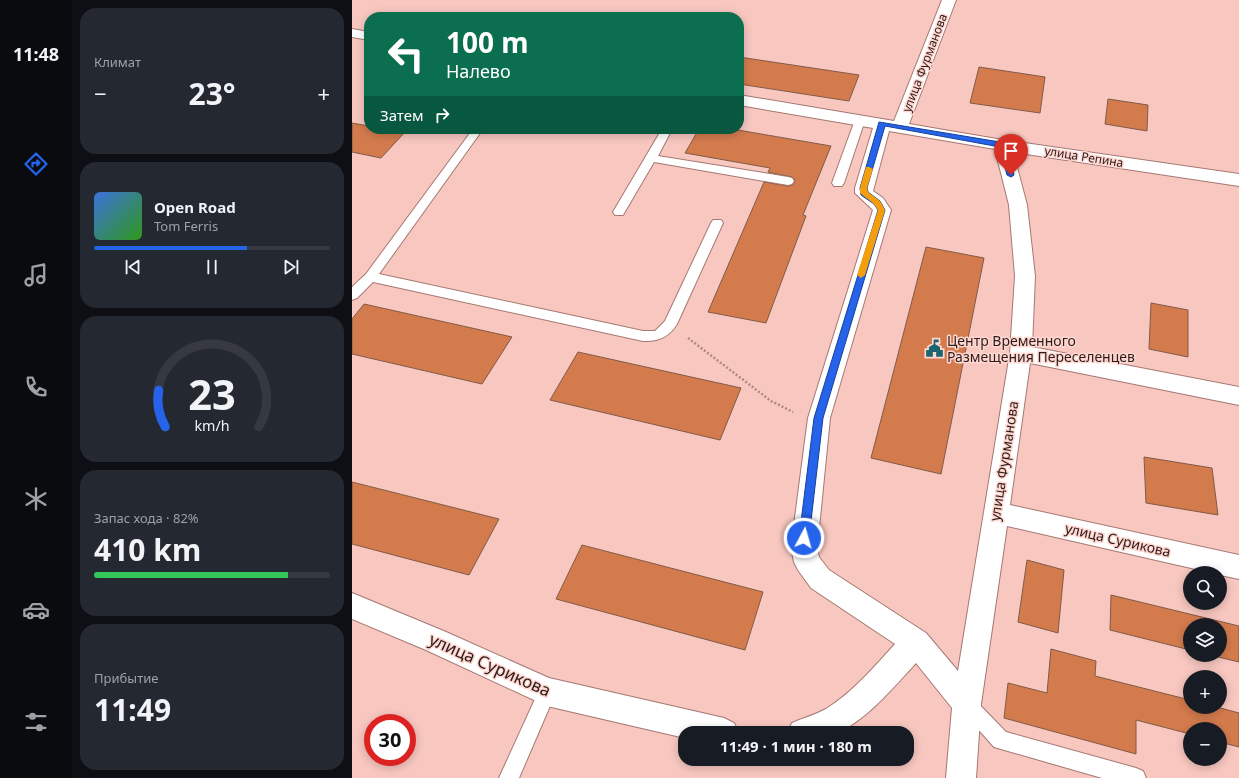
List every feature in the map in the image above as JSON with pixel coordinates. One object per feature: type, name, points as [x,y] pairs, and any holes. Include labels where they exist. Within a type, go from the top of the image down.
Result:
[{"type":"street","name":"улица Фурманова","points":[[819,418],[882,210],[877,202],[864,193],[864,188],[891,125],[949,0]]},
{"type":"street","points":[[352,32],[364,35]]},
{"type":"street","name":"улица Репина","points":[[744,101],[1004,145],[1239,180]]},
{"type":"street","name":"улица Фурманова","points":[[961,778],[967,704],[1021,353],[1025,276],[1018,205],[1004,145]]},
{"type":"street","points":[[1021,353],[1239,396]]},
{"type":"street","points":[[819,418],[805,528],[804,548],[807,562],[820,579],[916,642],[967,704]]},
{"type":"street","name":"улица Сурикова","points":[[996,513],[1239,567]]},
{"type":"street","name":"улица Сурикова","points":[[352,606],[436,641],[547,692],[694,726]]},
{"type":"street","points":[[823,726],[856,705],[916,642]]},
{"type":"lane","points":[[838,183],[860,120]]},
{"type":"lane","points":[[352,295],[370,277],[474,134]]},
{"type":"lane","points":[[619,212],[664,134]]},
{"type":"lane","points":[[651,158],[788,181]]},
{"type":"lane","points":[[370,277],[652,337],[664,333],[670,324],[717,223]]},
{"type":"lane","points":[[509,778],[547,692]]},
{"type":"lane","points":[[967,704],[1001,740],[1136,778]]},
{"type":"path","points":[[670,324],[771,401],[788,410],[819,418]]},
{"type":"building","points":[[744,58],[859,75],[849,101],[744,85]]},
{"type":"building","points":[[979,67],[1045,77],[1040,113],[970,103]]},
{"type":"building","points":[[1108,99],[1148,105],[1147,131],[1105,124]]},
{"type":"building","points":[[352,123],[364,125],[364,134],[403,134],[381,158],[352,152]]},
{"type":"building","points":[[744,131],[831,146],[803,215],[806,216],[766,323],[708,312],[764,182],[788,186],[793,185],[795,180],[792,177],[768,172],[770,168],[685,153],[696,134],[744,134]]},
{"type":"building","points":[[926,247],[984,258],[941,474],[871,458]]},
{"type":"building","points":[[1151,303],[1188,310],[1188,357],[1149,349]]},
{"type":"building","points":[[364,304],[512,337],[482,384],[352,354],[352,319]]},
{"type":"building","points":[[578,352],[741,388],[720,440],[550,400]]},
{"type":"building","points":[[1144,457],[1212,468],[1218,515],[1146,503]]},
{"type":"building","points":[[352,482],[499,519],[469,575],[352,544]]},
{"type":"building","points":[[582,545],[763,592],[745,650],[556,599]]},
{"type":"building","points":[[1027,560],[1064,570],[1058,633],[1018,622]]},
{"type":"building","points":[[1111,595],[1206,618],[1183,618],[1183,648],[1110,630]]},
{"type":"building","points":[[1227,623],[1239,626],[1239,662],[1227,659]]},
{"type":"building","points":[[1051,649],[1096,661],[1095,676],[1183,698],[1183,714],[1227,714],[1227,710],[1239,713],[1239,747],[1227,744],[1227,722],[1183,722],[1183,732],[1136,720],[1136,754],[1004,718],[1008,683],[1047,693]]},
{"type":"slow traffic","points":[[861,275],[871,240],[882,210],[877,202],[864,193],[869,169]]},
{"type":"place","name":"Центр Временного Размещения Переселенцев","points":[[934,349]]},
{"type":"route","points":[[804,538],[819,418],[871,240],[882,210],[877,202],[864,193],[864,188],[882,124],[1004,145],[1011,175]]}]
